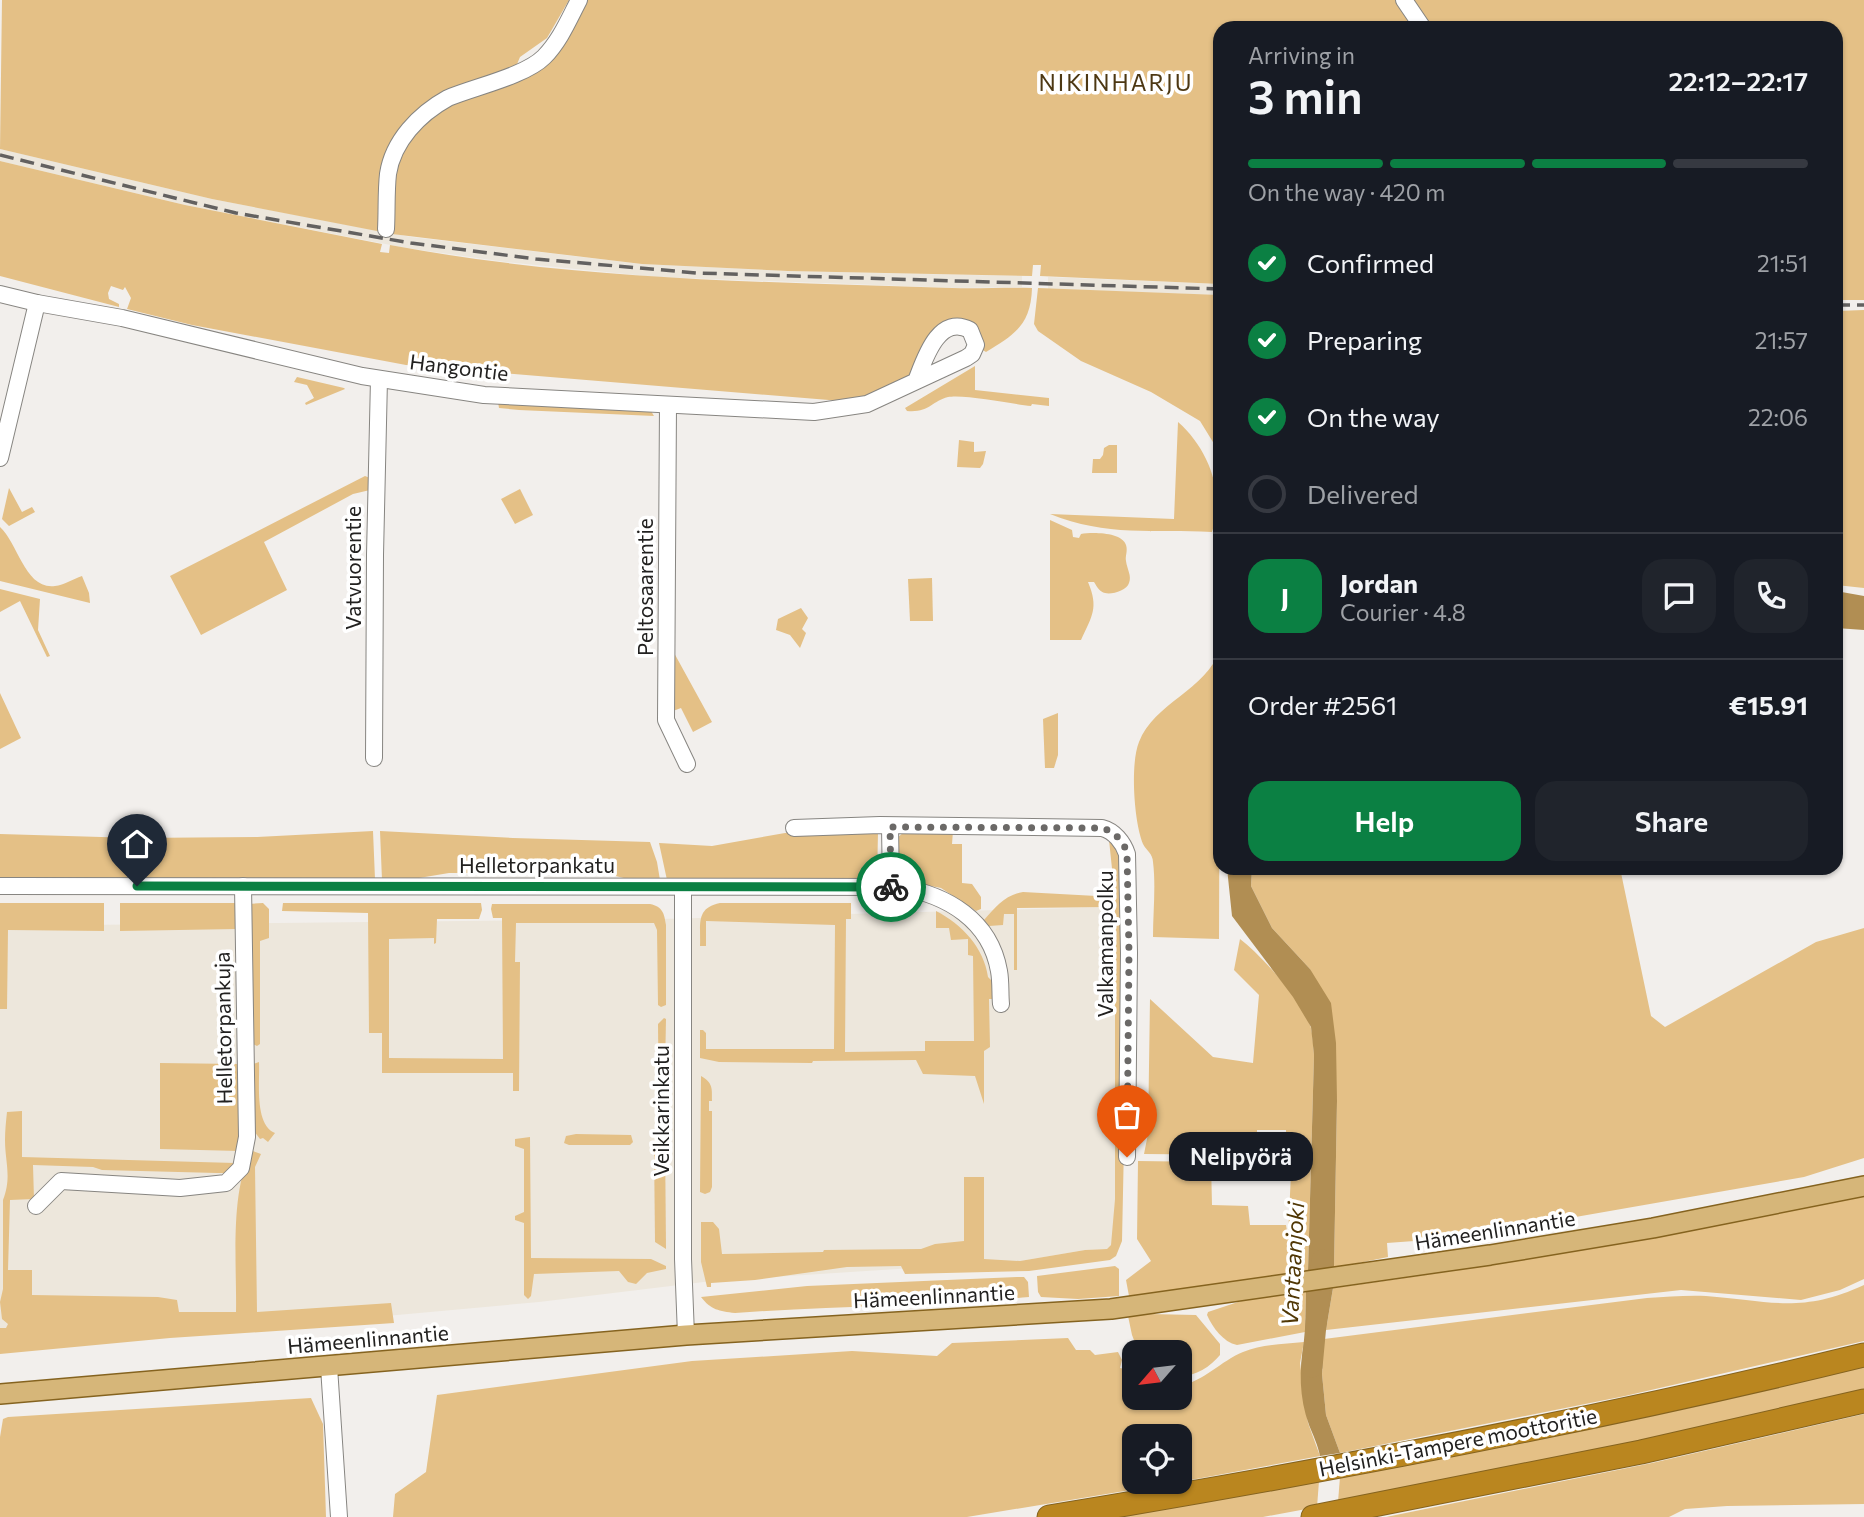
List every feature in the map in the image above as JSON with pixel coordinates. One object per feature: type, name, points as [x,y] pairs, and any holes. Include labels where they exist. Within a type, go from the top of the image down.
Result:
[{"type":"highway","name":"Helsinki-Tampere moottoritie","points":[[1049,1517],[1383,1459],[1599,1415],[1864,1355]]},
{"type":"highway","name":"Helsinki-Tampere moottoritie","points":[[1313,1517],[1641,1452],[1864,1401]]},
{"type":"main road","name":"Hämeenlinnantie","points":[[0,1394],[686,1335],[1111,1309],[1622,1234],[1864,1186]]},
{"type":"street","points":[[386,229],[390,168],[399,144],[411,127],[448,98],[528,69],[543,58],[554,45],[579,0]]},
{"type":"street","points":[[1404,0],[1418,21]]},
{"type":"street","name":"Hangontie","points":[[0,294],[122,318],[379,379],[484,395],[814,412],[867,404],[916,381]]},
{"type":"street","points":[[0,458],[37,303]]},
{"type":"street","name":"Vatvuorentie","points":[[374,758],[379,379]]},
{"type":"street","name":"Peltosaarentie","points":[[668,405],[666,720],[687,764]]},
{"type":"street","name":"Valkamanpolku","points":[[793,828],[880,825],[1110,830],[1125,845],[1127,853],[1127,1157]]},
{"type":"street","points":[[890,827],[891,887]]},
{"type":"street","name":"Helletorpankatu","points":[[0,886],[891,887],[917,890],[944,899],[980,927],[993,951],[999,970],[1001,1004]]},
{"type":"street","name":"Helletorpankuja","points":[[36,1206],[61,1181],[180,1188],[226,1183],[241,1168],[247,1137],[243,886]]},
{"type":"street","name":"Veikkarinkatu","points":[[683,888],[683,1271],[686,1335]]},
{"type":"street","points":[[329,1367],[340,1517]]},
{"type":"shaded area","points":[[2,0],[569,0],[547,38],[520,57],[515,69],[402,132],[382,232],[212,199],[0,149]]},
{"type":"shaded area","points":[[585,0],[1864,0],[1864,300],[1843,300],[1843,21],[1213,21],[1213,284],[1040,276],[1041,265],[1033,265],[1032,276],[788,271],[642,264],[392,234],[396,164],[404,146],[437,111],[532,71]]},
{"type":"shaded area","points":[[0,149],[212,199],[411,237],[642,264],[788,271],[1022,276],[1022,287],[957,288],[656,277],[506,262],[406,248],[185,205],[0,161]]},
{"type":"shaded area","points":[[0,161],[185,205],[382,244],[380,252],[389,253],[390,245],[530,266],[670,277],[811,284],[1032,288],[1031,300],[1020,327],[986,352],[981,349],[978,332],[965,321],[908,376],[870,395],[841,401],[406,365],[192,325],[127,309],[131,298],[125,287],[123,290],[111,286],[108,293],[109,299],[119,304],[119,307],[0,276]]},
{"type":"shaded area","points":[[1048,277],[1213,284],[1213,295],[1048,289]]},
{"type":"shaded area","points":[[1038,288],[1213,295],[1213,442],[1200,421],[1151,392],[1081,361],[1038,331],[1034,324]]},
{"type":"shaded area","points":[[1864,310],[1864,588],[1843,586],[1843,311]]},
{"type":"shaded area","points":[[975,366],[975,390],[1049,398],[1049,406],[955,396],[925,409],[907,411],[905,408]]},
{"type":"shaded area","points":[[297,377],[345,389],[306,405],[305,403],[314,398],[307,385],[294,382]]},
{"type":"shaded area","points":[[498,402],[651,411],[654,416],[519,410],[499,408]]},
{"type":"shaded area","points":[[1178,422],[1198,445],[1212,472],[1212,532],[1111,529],[1050,514],[1174,519]]},
{"type":"shaded area","points":[[959,440],[974,442],[974,452],[986,451],[980,468],[957,467]]},
{"type":"shaded area","points":[[1117,445],[1117,473],[1092,473],[1093,459],[1100,459],[1104,448]]},
{"type":"shaded area","points":[[365,476],[370,478],[370,490],[353,494],[264,542],[287,590],[201,635],[170,576]]},
{"type":"shaded area","points":[[9,488],[22,512],[32,507],[35,512],[9,526],[2,519]]},
{"type":"shaded area","points":[[520,489],[533,515],[515,524],[501,499]]},
{"type":"shaded area","points":[[1050,520],[1072,530],[1073,537],[1079,538],[1086,533],[1106,534],[1119,538],[1126,545],[1130,578],[1128,586],[1115,593],[1108,593],[1100,590],[1094,582],[1088,582],[1094,605],[1081,640],[1050,640]]},
{"type":"shaded area","points":[[0,527],[36,581],[55,586],[82,576],[90,603],[0,581]]},
{"type":"shaded area","points":[[932,578],[933,621],[910,621],[908,579]]},
{"type":"shaded area","points":[[0,589],[40,599],[38,630],[50,656],[47,657],[20,601],[0,612]]},
{"type":"shaded area","points":[[1843,592],[1864,596],[1864,630],[1843,628]]},
{"type":"shaded area","points":[[801,608],[808,618],[802,629],[806,633],[800,648],[790,635],[776,630],[778,619]]},
{"type":"shaded area","points":[[673,651],[712,722],[693,732],[681,708],[673,711]]},
{"type":"shaded area","points":[[1213,664],[1213,875],[1219,875],[1219,939],[1153,937],[1154,871],[1152,857],[1143,844],[1137,822],[1134,793],[1136,752],[1146,728],[1204,676]]},
{"type":"shaded area","points":[[0,693],[21,738],[0,749]]},
{"type":"shaded area","points":[[1058,713],[1058,755],[1054,768],[1045,768],[1043,719]]},
{"type":"shaded area","points":[[373,831],[375,879],[0,880],[0,834],[135,838],[257,837]]},
{"type":"shaded area","points":[[380,831],[650,842],[660,880],[632,880],[603,873],[449,873],[413,879],[382,880]]},
{"type":"shaded area","points":[[953,831],[952,844],[962,844],[962,883],[972,884],[981,897],[981,909],[976,911],[941,888],[897,877],[896,839],[904,832]]},
{"type":"shaded area","points":[[878,832],[877,880],[667,880],[659,843],[712,846],[785,833]]},
{"type":"shaded area","points":[[1109,840],[1121,848],[1125,1096],[1122,1241],[1116,1256],[1110,1260],[1029,1271],[905,1274],[901,1266],[847,1267],[755,1280],[711,1283],[711,1287],[707,1287],[701,1262],[701,1222],[713,1222],[719,1229],[722,1254],[921,1249],[935,1244],[964,1241],[964,1177],[984,1177],[984,1259],[1020,1261],[1107,1249],[1111,1245],[1115,1199],[1115,907],[1017,908],[1017,970],[1014,970],[1014,914],[1004,914],[1003,925],[989,926],[984,920],[1006,899],[1023,892],[1115,897]]},
{"type":"shaded area","points":[[1228,875],[1252,875],[1251,886],[1272,928],[1310,969],[1331,1003],[1336,1043],[1337,1101],[1334,1268],[1308,1271],[1314,1055],[1311,1027],[1293,997],[1232,916]]},
{"type":"shaded area","points":[[1252,875],[1621,875],[1651,1016],[1665,1027],[1816,942],[1864,928],[1864,1158],[1804,1177],[1455,1238],[1387,1243],[1388,1257],[1334,1268],[1337,1101],[1310,969],[1272,928],[1251,886]]},
{"type":"shaded area","points":[[0,903],[104,903],[104,931],[8,930],[7,1009],[0,1009]]},
{"type":"shaded area","points":[[120,903],[236,903],[237,929],[120,931]]},
{"type":"shaded area","points":[[263,903],[269,909],[269,938],[260,941],[260,1044],[257,1046],[253,1044],[248,904]]},
{"type":"shaded area","points":[[283,903],[481,903],[479,919],[437,919],[434,944],[434,938],[389,939],[389,1058],[503,1059],[502,918],[493,918],[492,904],[650,904],[658,907],[666,925],[666,1005],[658,1005],[657,930],[654,923],[516,923],[515,962],[520,962],[519,1091],[513,1091],[513,1073],[382,1073],[382,1033],[369,1033],[368,913],[282,911]]},
{"type":"shaded area","points":[[851,903],[851,919],[846,919],[845,1052],[925,1051],[925,1041],[974,1041],[973,956],[968,955],[968,939],[951,940],[949,928],[936,928],[936,911],[946,916],[963,930],[977,947],[988,977],[994,983],[994,999],[989,999],[990,1047],[984,1051],[984,1104],[975,1076],[923,1074],[916,1060],[812,1063],[719,1062],[700,1058],[700,1030],[706,1033],[706,1049],[834,1049],[835,925],[706,921],[706,946],[700,946],[703,913],[712,905]]},
{"type":"shaded area","points":[[1115,907],[1115,1199],[1113,1237],[1107,1249],[1020,1261],[712,1281],[539,1302],[0,1351],[0,923],[80,925],[660,919]]},
{"type":"shaded area","points":[[1240,939],[1291,992],[1307,1017],[1312,1031],[1314,1055],[1308,1271],[1129,1296],[1126,1280],[1151,1261],[1137,1239],[1138,1161],[1211,1162],[1212,1205],[1248,1206],[1250,1225],[1286,1225],[1288,1237],[1291,1173],[1280,1172],[1277,1160],[1282,1152],[1286,1152],[1286,1130],[1257,1130],[1257,1155],[1144,1154],[1148,1134],[1150,999],[1213,1057],[1253,1063],[1259,995],[1234,970]]},
{"type":"shaded area","points":[[664,1018],[664,1121],[659,1120],[658,1024]]},
{"type":"shaded area","points":[[259,1062],[261,1112],[268,1128],[275,1133],[268,1142],[260,1139],[254,1131],[250,1065]]},
{"type":"shaded area","points":[[160,1063],[238,1064],[239,1151],[160,1149]]},
{"type":"shaded area","points":[[701,1076],[710,1084],[712,1093],[709,1111],[712,1111],[712,1187],[710,1192],[705,1194],[700,1192]]},
{"type":"shaded area","points":[[22,1111],[22,1157],[235,1163],[228,1173],[102,1170],[93,1167],[33,1165],[34,1199],[10,1200],[8,1270],[32,1270],[32,1295],[158,1297],[177,1300],[179,1312],[236,1312],[237,1206],[245,1166],[253,1151],[261,1154],[255,1167],[257,1312],[391,1303],[394,1323],[170,1338],[0,1354],[0,1328],[6,1328],[8,1324],[2,1319],[0,1302],[3,1289],[3,1200],[8,1177],[6,1122],[7,1112]]},
{"type":"shaded area","points":[[631,1135],[633,1142],[630,1145],[564,1143],[566,1136]]},
{"type":"shaded area","points":[[530,1137],[531,1258],[651,1259],[666,1266],[666,1269],[647,1273],[636,1284],[628,1282],[619,1271],[534,1274],[531,1296],[528,1299],[524,1295],[524,1223],[515,1220],[515,1216],[524,1212],[524,1149],[515,1146],[515,1139]]},
{"type":"shaded area","points":[[661,1137],[665,1137],[666,1249],[655,1242],[654,1146]]},
{"type":"shaded area","points":[[1864,1196],[1864,1279],[1840,1290],[1801,1300],[1681,1290],[1326,1330],[1333,1288],[1599,1246]]},
{"type":"shaded area","points":[[1115,1266],[1119,1269],[1119,1296],[1078,1299],[1041,1297],[1038,1292],[1037,1276]]},
{"type":"shaded area","points":[[1024,1277],[1028,1282],[1029,1297],[956,1302],[735,1313],[716,1309],[701,1297],[807,1286]]},
{"type":"shaded area","points":[[1864,1285],[1864,1341],[1625,1396],[1340,1453],[1326,1415],[1322,1374],[1324,1339],[1647,1298],[1699,1296],[1803,1303],[1822,1300]]},
{"type":"shaded area","points":[[1333,1288],[1326,1330],[1305,1332],[1306,1292]]},
{"type":"shaded area","points":[[1306,1292],[1305,1332],[1237,1345],[1219,1334],[1207,1315],[1208,1312],[1244,1300]]},
{"type":"shaded area","points":[[1196,1315],[1220,1344],[1220,1355],[1202,1370],[1192,1374],[1192,1340],[1134,1340],[1128,1316]]},
{"type":"shaded area","points":[[1068,1338],[1076,1350],[1090,1350],[1095,1355],[1118,1352],[1122,1360],[1122,1410],[1192,1410],[1192,1382],[1227,1360],[1250,1349],[1304,1342],[1300,1363],[1308,1423],[1320,1456],[1192,1480],[1192,1424],[1122,1424],[1122,1491],[967,1517],[393,1517],[395,1494],[426,1472],[437,1395],[692,1361],[852,1351],[937,1356],[952,1343]]},
{"type":"shaded area","points":[[1324,1339],[1322,1374],[1326,1415],[1340,1453],[1320,1456],[1306,1415],[1301,1363],[1304,1342]]},
{"type":"shaded area","points":[[1864,1366],[1864,1391],[1672,1436],[1338,1502],[1340,1477]]},
{"type":"shaded area","points":[[311,1398],[323,1424],[326,1517],[0,1517],[0,1437],[3,1419],[8,1417]]},
{"type":"shaded area","points":[[1864,1414],[1864,1504],[1727,1506],[1685,1509],[1669,1517],[1386,1517],[1652,1463]]},
{"type":"shaded area","points":[[1319,1481],[1317,1507],[1263,1517],[1109,1517]]},
{"type":"waterway","name":"Vantaanjoki","points":[[1312,1367],[1322,1260]]},
{"type":"railway","points":[[0,155],[236,213],[411,243],[536,259],[697,273],[1213,289]]},
{"type":"railway","points":[[1843,305],[1864,305]]},
{"type":"way so far","points":[[891,887],[890,827],[1102,828],[1110,830],[1125,845],[1129,953],[1127,1157]]},
{"type":"place","name":"Nelipyörä","points":[[1127,1157]]},
{"type":"district","name":"NIKINHARJU","points":[[1116,83]]},
{"type":"route","points":[[137,886],[891,887]]}]
